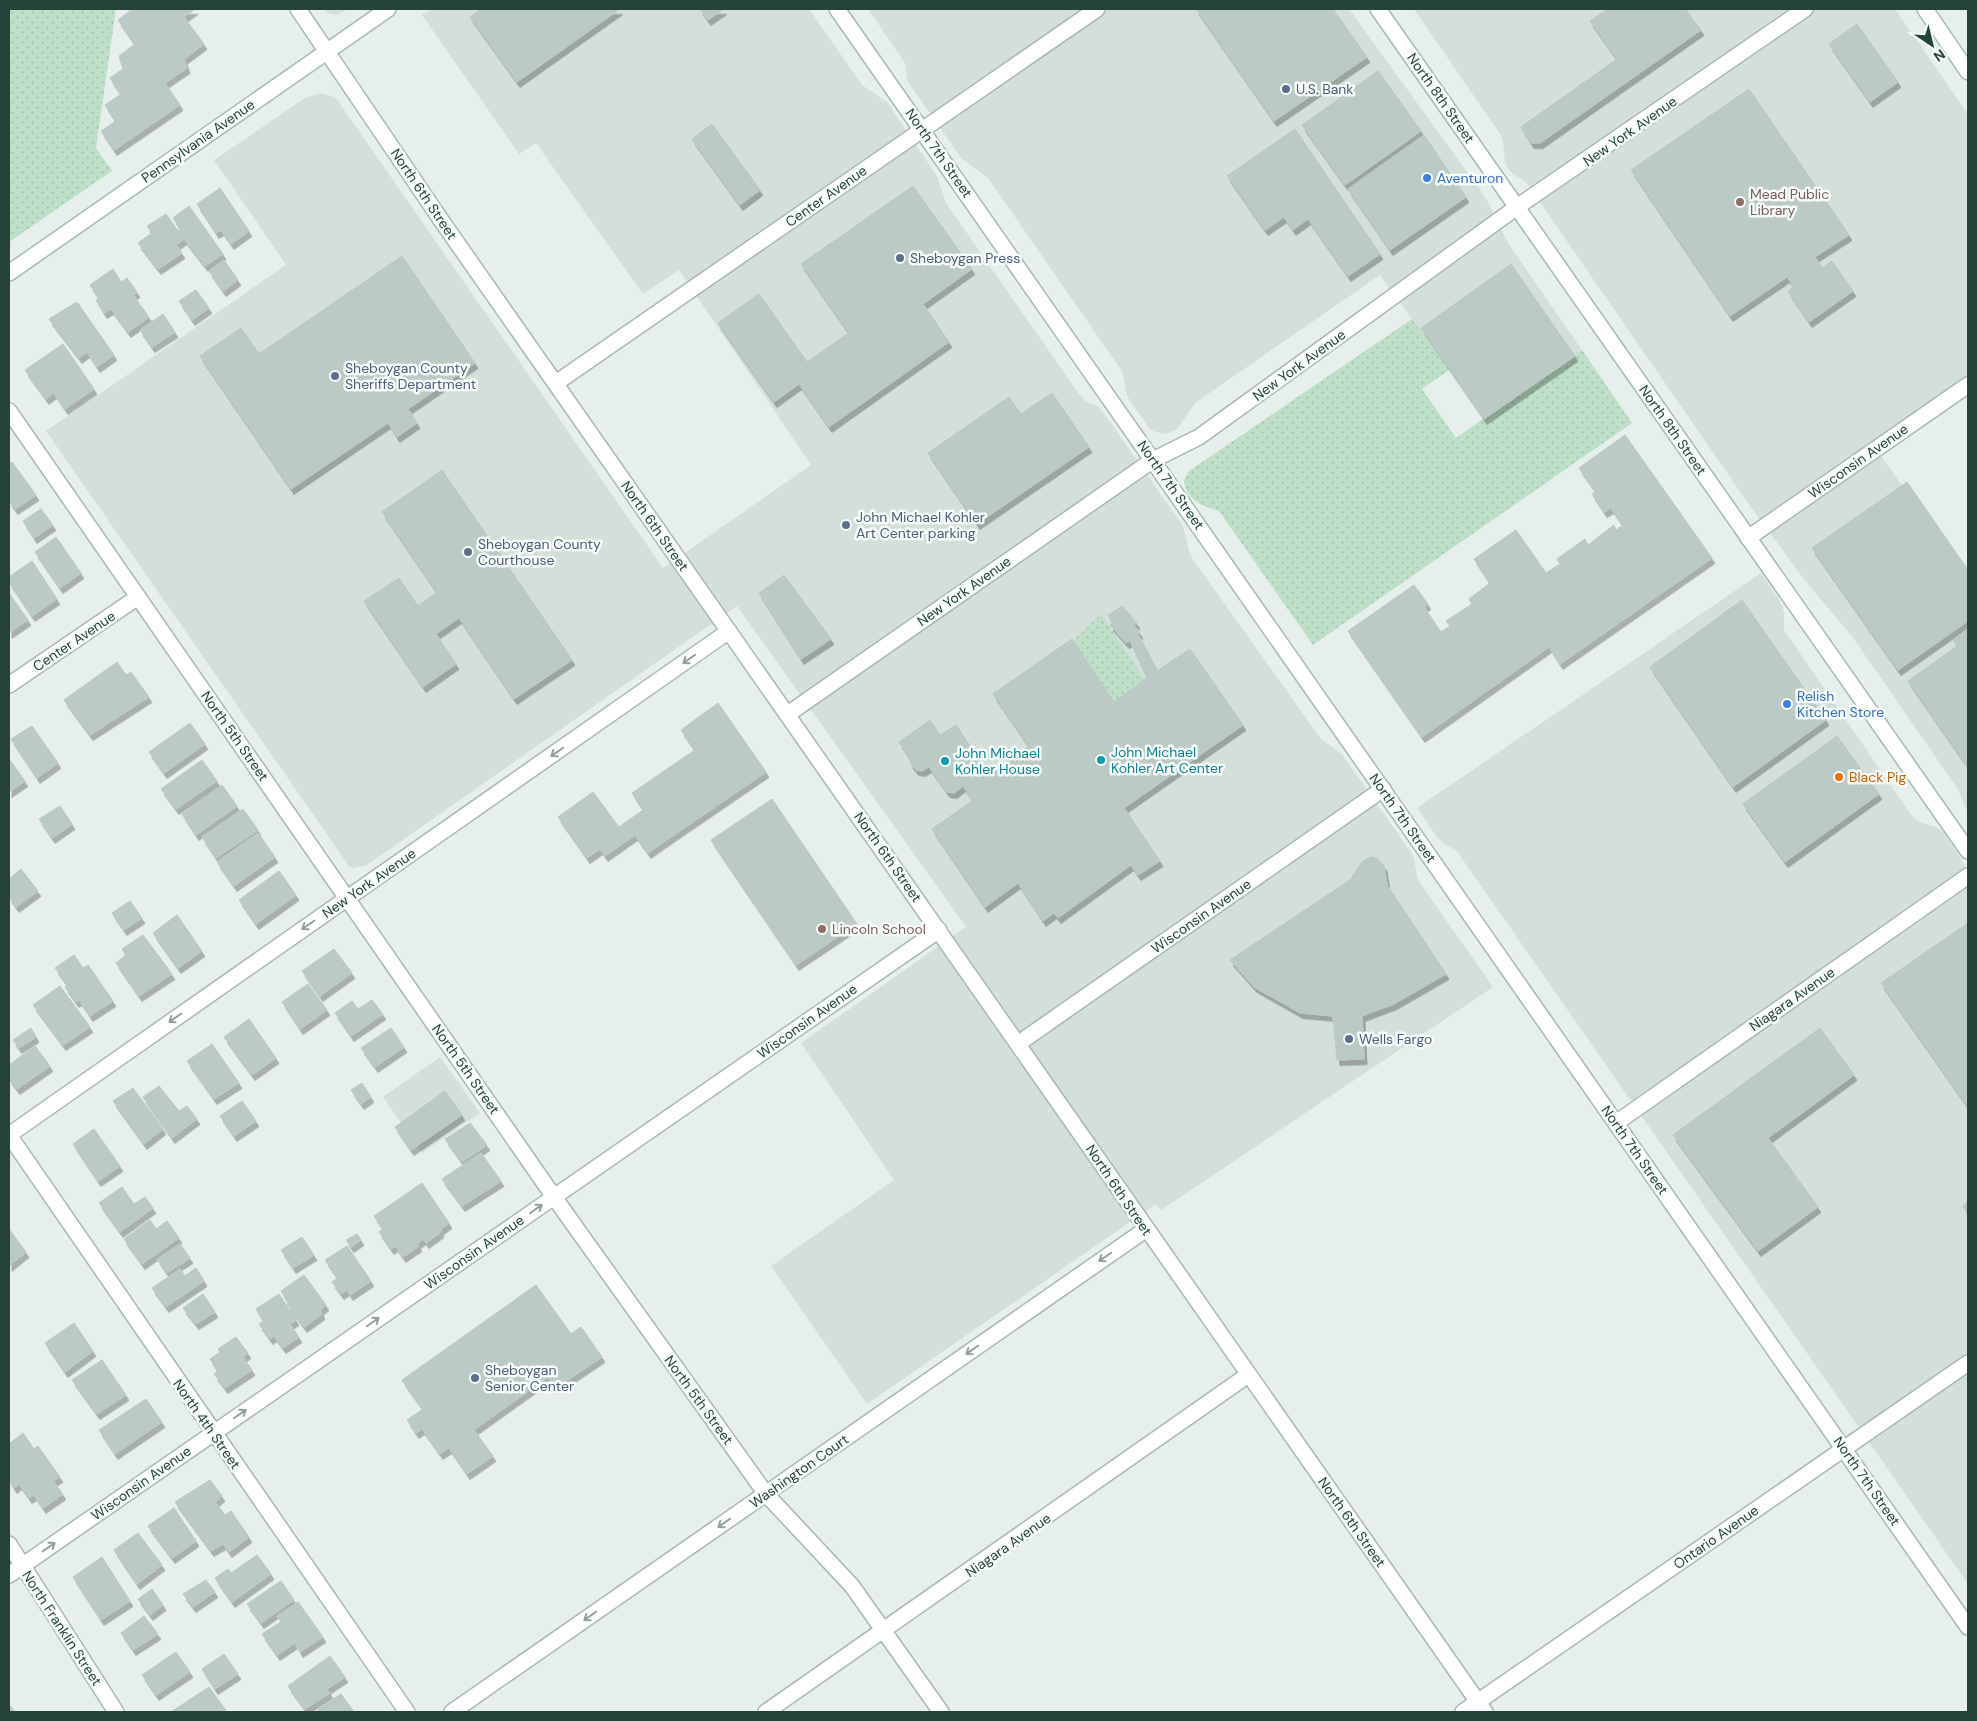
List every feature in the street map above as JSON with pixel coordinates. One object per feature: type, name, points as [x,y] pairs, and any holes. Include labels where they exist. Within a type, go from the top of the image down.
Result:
[{"type":"street","name":"North 6th Street","points":[[298,9],[556,383],[1019,1043],[1145,1230],[1481,1707]]},
{"type":"street","name":"Pennsylvania Avenue","points":[[9,273],[388,9]]},
{"type":"street","name":"North 7th Street","points":[[837,9],[923,129],[1968,1627]]},
{"type":"street","name":"Center Avenue","points":[[556,383],[1097,9]]},
{"type":"street","name":"North 8th Street","points":[[1378,9],[1968,851]]},
{"type":"street","name":"New York Avenue","points":[[788,714],[1154,460],[1199,437],[1517,208],[1805,9]]},
{"type":"street","points":[[1925,9],[1968,72]]},
{"type":"street","name":"Wisconsin Avenue","points":[[1748,538],[1968,385]]},
{"type":"street","name":"North 5th Street","points":[[10,417],[138,597],[554,1197],[766,1494],[852,1586],[941,1712]]},
{"type":"street","name":"Center Avenue","points":[[9,685],[138,597]]},
{"type":"street","name":"New York Avenue","points":[[9,1135],[729,631]]},
{"type":"street","name":"Wisconsin Avenue","points":[[1019,1043],[1383,789]]},
{"type":"street","name":"Niagara Avenue","points":[[1616,1123],[1968,876]]},
{"type":"street","name":"Wisconsin Avenue","points":[[9,1575],[939,930]]},
{"type":"street","name":"North 4th Street","points":[[9,1135],[407,1712]]},
{"type":"street","name":"Washington Court","points":[[452,1712],[1145,1230]]},
{"type":"street","name":"Ontario Avenue","points":[[1464,1712],[1481,1707],[1844,1448],[1968,1363]]},
{"type":"street","name":"Niagara Avenue","points":[[766,1712],[885,1631],[1248,1375]]},
{"type":"street","name":"North Franklin Street","points":[[9,1544],[116,1712]]},
{"type":"shaded area","points":[[324,9],[349,9],[336,15],[328,13]]},
{"type":"shaded area","points":[[432,9],[809,9],[862,85],[887,102],[937,176],[946,203],[1079,394],[1085,401],[1099,407],[1104,413],[1183,526],[1190,555],[1321,739],[1342,754],[1413,855],[1418,880],[1493,987],[1161,1210],[1156,1204],[867,1404],[771,1266],[894,1180],[801,1043],[966,927],[737,606],[367,865],[353,868],[349,866],[46,431],[286,265],[214,160],[305,98],[321,93],[334,97],[338,101],[663,568],[811,465],[679,270],[643,294],[536,143],[519,154],[422,15]]},
{"type":"shaded area","points":[[868,9],[1349,9],[1486,198],[1508,243],[1582,350],[1484,419],[1380,275],[1195,403],[1177,429],[1166,434],[1155,432],[1149,428],[1127,396],[1123,373],[988,178],[962,159],[908,82],[905,63]]},
{"type":"shaded area","points":[[1414,9],[1895,9],[1968,114],[1968,375],[1872,443],[1968,579],[1968,813],[1957,788],[1854,639],[1803,578],[1750,506],[1526,182],[1512,173],[1505,164],[1503,141],[1500,134]]},
{"type":"shaded area","points":[[1761,573],[1781,603],[1784,612],[1784,630],[1912,816],[1919,822],[1936,827],[1944,833],[1968,870],[1968,1584],[1456,850],[1444,844],[1437,837],[1417,808]]},
{"type":"shaded area","points":[[440,1057],[480,1113],[422,1153],[383,1097]]},
{"type":"green space","points":[[9,9],[116,9],[96,148],[112,171],[9,242]]},
{"type":"green space","points":[[1412,319],[1449,370],[1422,389],[1456,438],[1582,350],[1632,423],[1313,645],[1219,511],[1201,504],[1191,497],[1185,487],[1184,480],[1189,471]]},
{"type":"green space","points":[[1101,614],[1145,680],[1114,702],[1073,641]]},
{"type":"building","points":[[129,9],[195,9],[184,17],[204,44],[184,59],[187,68],[165,83],[180,105],[114,150],[101,131],[116,121],[105,105],[121,94],[110,78],[123,69],[119,56],[135,44],[118,20],[130,11]]},
{"type":"building","points":[[482,9],[620,9],[517,82],[470,17]]},
{"type":"building","points":[[700,9],[724,9],[708,20]]},
{"type":"building","name":"U.S. Bank","points":[[1196,9],[1333,9],[1367,57],[1274,121]]},
{"type":"building","points":[[1608,9],[1685,9],[1701,30],[1540,143],[1531,143],[1521,127],[1617,59],[1590,21]]},
{"type":"building","points":[[1857,24],[1898,82],[1870,102],[1829,44]]},
{"type":"building","points":[[1378,71],[1421,131],[1345,185],[1302,125]]},
{"type":"building","name":"Mead Public Library","points":[[1749,89],[1849,235],[1815,257],[1822,268],[1832,261],[1853,291],[1809,322],[1788,291],[1794,287],[1787,277],[1730,316],[1631,170]]},
{"type":"building","points":[[712,124],[760,190],[740,205],[692,139]]},
{"type":"building","points":[[1295,129],[1380,254],[1348,276],[1308,219],[1293,230],[1284,217],[1265,230],[1227,176]]},
{"type":"building","points":[[1424,135],[1466,197],[1390,250],[1348,189]]},
{"type":"building","points":[[913,186],[972,269],[923,304],[949,342],[829,427],[799,384],[774,402],[718,323],[759,294],[807,362],[849,333],[801,264]]},
{"type":"building","points":[[220,188],[249,231],[231,244],[221,230],[216,233],[197,204]]},
{"type":"building","points":[[189,206],[223,254],[205,266],[184,239],[176,245],[182,253],[158,269],[138,243],[152,233],[147,226],[166,214],[178,231],[180,228],[173,218]]},
{"type":"building","name":"Sheboygan County Sheriffs Department","points":[[402,256],[475,363],[408,409],[417,423],[397,437],[388,423],[291,489],[200,356],[241,328],[259,354]]},
{"type":"building","points":[[224,260],[238,280],[223,291],[209,271]]},
{"type":"building","points":[[1511,264],[1542,309],[1451,371],[1421,328]]},
{"type":"building","points":[[113,269],[121,282],[127,278],[137,292],[133,295],[149,317],[128,332],[111,309],[104,313],[96,300],[99,298],[90,285]]},
{"type":"building","points":[[196,290],[209,308],[192,320],[179,301]]},
{"type":"building","points":[[77,302],[114,355],[97,367],[87,352],[79,358],[49,319]]},
{"type":"building","points":[[1542,309],[1575,356],[1484,419],[1451,371]]},
{"type":"building","points":[[163,314],[175,332],[152,347],[140,330]]},
{"type":"building","points":[[63,344],[94,389],[65,409],[54,393],[46,399],[25,370]]},
{"type":"building","points":[[1052,393],[1089,447],[977,524],[928,453],[1009,397],[1021,414]]},
{"type":"building","points":[[1625,435],[1712,558],[1560,664],[1549,647],[1422,737],[1348,631],[1414,585],[1428,604],[1424,607],[1441,632],[1450,626],[1446,621],[1472,604],[1469,599],[1490,583],[1474,559],[1516,530],[1546,573],[1560,564],[1557,559],[1585,539],[1588,545],[1614,525],[1616,530],[1623,525],[1611,508],[1604,512],[1592,494],[1596,492],[1579,468]]},
{"type":"building","points":[[12,462],[36,495],[15,509],[9,501],[9,464]]},
{"type":"building","points":[[442,470],[572,660],[514,699],[459,618],[436,634],[456,664],[423,687],[364,601],[399,578],[418,606],[437,592],[382,512]]},
{"type":"building","points":[[1907,482],[1968,570],[1968,621],[1898,670],[1812,548]]},
{"type":"building","points":[[41,509],[53,525],[34,538],[23,521]]},
{"type":"building","points":[[56,537],[81,573],[60,588],[35,552]]},
{"type":"building","points":[[32,561],[57,599],[32,616],[9,582],[9,577]]},
{"type":"building","points":[[784,575],[831,639],[801,659],[759,593]]},
{"type":"building","points":[[9,593],[28,620],[9,633]]},
{"type":"building","points":[[1742,600],[1826,720],[1733,787],[1650,667]]},
{"type":"building","name":"John Michael Kohler Art Center","points":[[1122,606],[1137,623],[1134,625],[1140,633],[1138,634],[1157,671],[1190,649],[1243,725],[1124,808],[1160,861],[1138,875],[1131,865],[1058,918],[1054,913],[1043,921],[1018,883],[985,907],[932,829],[996,784],[990,775],[1029,746],[993,694],[1072,639],[1114,702],[1147,678],[1130,641],[1126,643],[1110,625],[1113,623],[1108,615]]},
{"type":"building","points":[[1968,629],[1968,767],[1908,681],[1957,646],[1953,640]]},
{"type":"building","points":[[117,662],[126,675],[131,672],[149,697],[90,735],[64,700]]},
{"type":"building","points":[[718,703],[766,772],[665,841],[632,793],[695,750],[681,730]]},
{"type":"building","name":"John Michael Kohler House","points":[[930,720],[940,735],[956,725],[996,784],[972,800],[963,786],[954,793],[947,792],[929,767],[922,771],[916,770],[899,742]]},
{"type":"building","points":[[190,723],[205,744],[164,773],[149,752]]},
{"type":"building","points":[[32,726],[58,763],[37,778],[11,739]]},
{"type":"building","points":[[1837,736],[1879,794],[1785,862],[1743,804]]},
{"type":"building","points":[[9,759],[25,781],[9,792]]},
{"type":"building","points":[[202,760],[217,781],[176,809],[161,789]]},
{"type":"building","points":[[222,785],[237,806],[196,835],[182,814]]},
{"type":"building","points":[[593,792],[619,827],[643,810],[665,841],[648,853],[635,835],[605,856],[600,849],[587,858],[558,817]]},
{"type":"building","points":[[772,799],[857,924],[796,965],[711,840]]},
{"type":"building","points":[[60,806],[72,824],[52,838],[39,819]]},
{"type":"building","points":[[243,809],[258,830],[216,858],[202,837]]},
{"type":"building","points":[[258,833],[275,857],[234,886],[217,862]]},
{"type":"building","points":[[1371,857],[1377,858],[1384,866],[1387,885],[1446,974],[1394,1004],[1362,1016],[1364,1059],[1337,1060],[1333,1016],[1300,1013],[1254,987],[1230,960],[1350,880],[1362,862]]},
{"type":"building","points":[[21,869],[38,891],[16,907],[9,897],[9,879]]},
{"type":"building","points":[[279,871],[296,895],[256,924],[239,900]]},
{"type":"building","points":[[130,901],[142,918],[124,930],[112,913]]},
{"type":"building","points":[[177,915],[202,951],[178,968],[153,933]]},
{"type":"building","points":[[1968,923],[1968,1107],[1881,983]]},
{"type":"building","points":[[143,935],[172,974],[139,996],[116,963],[126,955],[122,949]]},
{"type":"building","points":[[334,949],[352,973],[320,996],[302,971]]},
{"type":"building","points":[[74,955],[83,968],[88,965],[113,1001],[90,1016],[79,1000],[76,1002],[65,987],[68,985],[55,968]]},
{"type":"building","points":[[308,984],[327,1010],[300,1029],[282,1002]]},
{"type":"building","points":[[60,986],[90,1027],[63,1045],[33,1005]]},
{"type":"building","points":[[372,1000],[383,1014],[351,1036],[335,1013],[352,1001],[358,1009]]},
{"type":"building","points":[[249,1019],[276,1058],[252,1075],[224,1037]]},
{"type":"building","points":[[31,1028],[36,1037],[19,1048],[13,1040]]},
{"type":"building","points":[[391,1028],[404,1047],[375,1067],[361,1048]]},
{"type":"building","points":[[1820,1028],[1854,1075],[1768,1138],[1818,1207],[1758,1251],[1673,1135]]},
{"type":"building","points":[[212,1044],[239,1083],[214,1099],[187,1061]]},
{"type":"building","points":[[35,1046],[50,1066],[17,1089],[9,1079],[9,1065]]},
{"type":"building","points":[[362,1083],[371,1097],[361,1104],[351,1090]]},
{"type":"building","points":[[159,1086],[179,1111],[187,1106],[197,1119],[172,1138],[143,1097]]},
{"type":"building","points":[[133,1088],[163,1129],[144,1144],[113,1101]]},
{"type":"building","points":[[445,1091],[462,1115],[411,1150],[395,1127]]},
{"type":"building","points":[[242,1101],[256,1121],[234,1136],[220,1116]]},
{"type":"building","points":[[470,1123],[487,1145],[462,1162],[445,1139]]},
{"type":"building","points":[[94,1129],[120,1166],[98,1181],[73,1144]]},
{"type":"building","points":[[481,1153],[501,1181],[462,1206],[442,1179]]},
{"type":"building","points":[[422,1183],[449,1223],[440,1230],[441,1232],[426,1243],[396,1201]]},
{"type":"building","points":[[122,1187],[134,1204],[145,1197],[153,1208],[120,1232],[99,1203]]},
{"type":"building","points":[[396,1201],[423,1239],[417,1244],[419,1246],[403,1257],[395,1246],[391,1249],[379,1232],[383,1229],[374,1216]]},
{"type":"building","points":[[1968,1202],[1968,1214],[1963,1206]]},
{"type":"building","points":[[150,1220],[156,1229],[167,1221],[179,1238],[142,1264],[124,1239]]},
{"type":"building","points":[[9,1229],[26,1252],[9,1266]]},
{"type":"building","points":[[357,1234],[361,1240],[351,1247],[346,1240]]},
{"type":"building","points":[[302,1237],[314,1255],[293,1268],[281,1250]]},
{"type":"building","points":[[180,1244],[190,1258],[167,1273],[157,1259]]},
{"type":"building","points":[[347,1246],[371,1281],[350,1295],[347,1290],[341,1294],[332,1282],[338,1278],[325,1260]]},
{"type":"building","points":[[196,1268],[204,1281],[166,1307],[152,1288],[180,1269],[185,1276]]},
{"type":"building","points":[[304,1275],[326,1305],[320,1310],[322,1314],[304,1327],[287,1304],[289,1303],[281,1291]]},
{"type":"building","name":"Sheboygan Senior Center","points":[[536,1285],[571,1334],[581,1327],[602,1357],[556,1388],[548,1377],[474,1430],[493,1456],[467,1474],[449,1448],[440,1454],[422,1429],[416,1433],[407,1420],[423,1409],[402,1380]]},
{"type":"building","points":[[203,1294],[215,1312],[196,1324],[183,1308]]},
{"type":"building","points":[[279,1294],[296,1320],[290,1324],[299,1337],[283,1348],[274,1336],[270,1339],[259,1324],[264,1321],[256,1309]]},
{"type":"building","points":[[74,1323],[93,1351],[65,1372],[45,1343]]},
{"type":"building","points":[[236,1337],[248,1353],[243,1357],[252,1370],[225,1388],[214,1374],[218,1371],[210,1359],[220,1352],[218,1349]]},
{"type":"building","points":[[102,1360],[126,1395],[97,1414],[72,1380]]},
{"type":"building","points":[[146,1399],[162,1422],[115,1454],[99,1430]]},
{"type":"building","points":[[23,1433],[34,1449],[38,1446],[60,1477],[53,1481],[63,1494],[43,1508],[34,1495],[29,1498],[19,1484],[14,1488],[9,1480],[9,1444]]},
{"type":"building","points":[[210,1480],[222,1496],[215,1502],[225,1515],[231,1511],[249,1537],[229,1552],[223,1544],[211,1551],[175,1502]]},
{"type":"building","points":[[174,1508],[196,1541],[172,1558],[148,1526]]},
{"type":"building","points":[[138,1533],[162,1565],[137,1584],[114,1550]]},
{"type":"building","points":[[257,1555],[271,1574],[232,1602],[215,1578],[228,1569],[231,1573]]},
{"type":"building","points":[[102,1557],[130,1601],[101,1620],[73,1577]]},
{"type":"building","points":[[206,1580],[215,1592],[193,1607],[183,1594]]},
{"type":"building","points":[[281,1581],[294,1600],[261,1623],[247,1604]]},
{"type":"building","points":[[152,1589],[163,1605],[150,1615],[138,1599]]},
{"type":"building","points":[[298,1602],[323,1637],[300,1652],[295,1643],[277,1655],[262,1634],[281,1622],[277,1616]]},
{"type":"building","points":[[144,1616],[158,1634],[133,1650],[121,1633]]},
{"type":"building","points":[[176,1652],[190,1672],[156,1695],[142,1675]]},
{"type":"building","points":[[224,1654],[238,1674],[215,1689],[202,1669]]},
{"type":"building","points":[[330,1656],[345,1677],[327,1689],[330,1693],[305,1709],[288,1686]]},
{"type":"building","points":[[209,1687],[227,1712],[171,1712]]},
{"type":"building","points":[[341,1694],[354,1712],[319,1712],[318,1709]]},
{"type":"building","points":[[9,1704],[15,1712],[9,1712]]},
{"type":"place","name":"U.S. Bank","points":[[1286,89]]},
{"type":"place","name":"Aventuron","points":[[1427,178]]},
{"type":"place","name":"Mead Public Library","points":[[1740,202]]},
{"type":"place","name":"Sheboygan Press","points":[[900,258]]},
{"type":"place","name":"Sheboygan County Sheriffs Department","points":[[335,376]]},
{"type":"place","name":"John Michael Kohler Art Center parking","points":[[846,525]]},
{"type":"place","name":"Sheboygan County Courthouse","points":[[468,552]]},
{"type":"place","name":"Relish Kitchen Store","points":[[1787,704]]},
{"type":"place","name":"John Michael Kohler Art Center","points":[[1101,760]]},
{"type":"place","name":"John Michael Kohler House","points":[[945,761]]},
{"type":"place","name":"Black Pig","points":[[1839,777]]},
{"type":"place","name":"Lincoln School","points":[[822,929]]},
{"type":"place","name":"Wells Fargo","points":[[1349,1039]]},
{"type":"place","name":"Sheboygan Senior Center","points":[[475,1378]]}]
